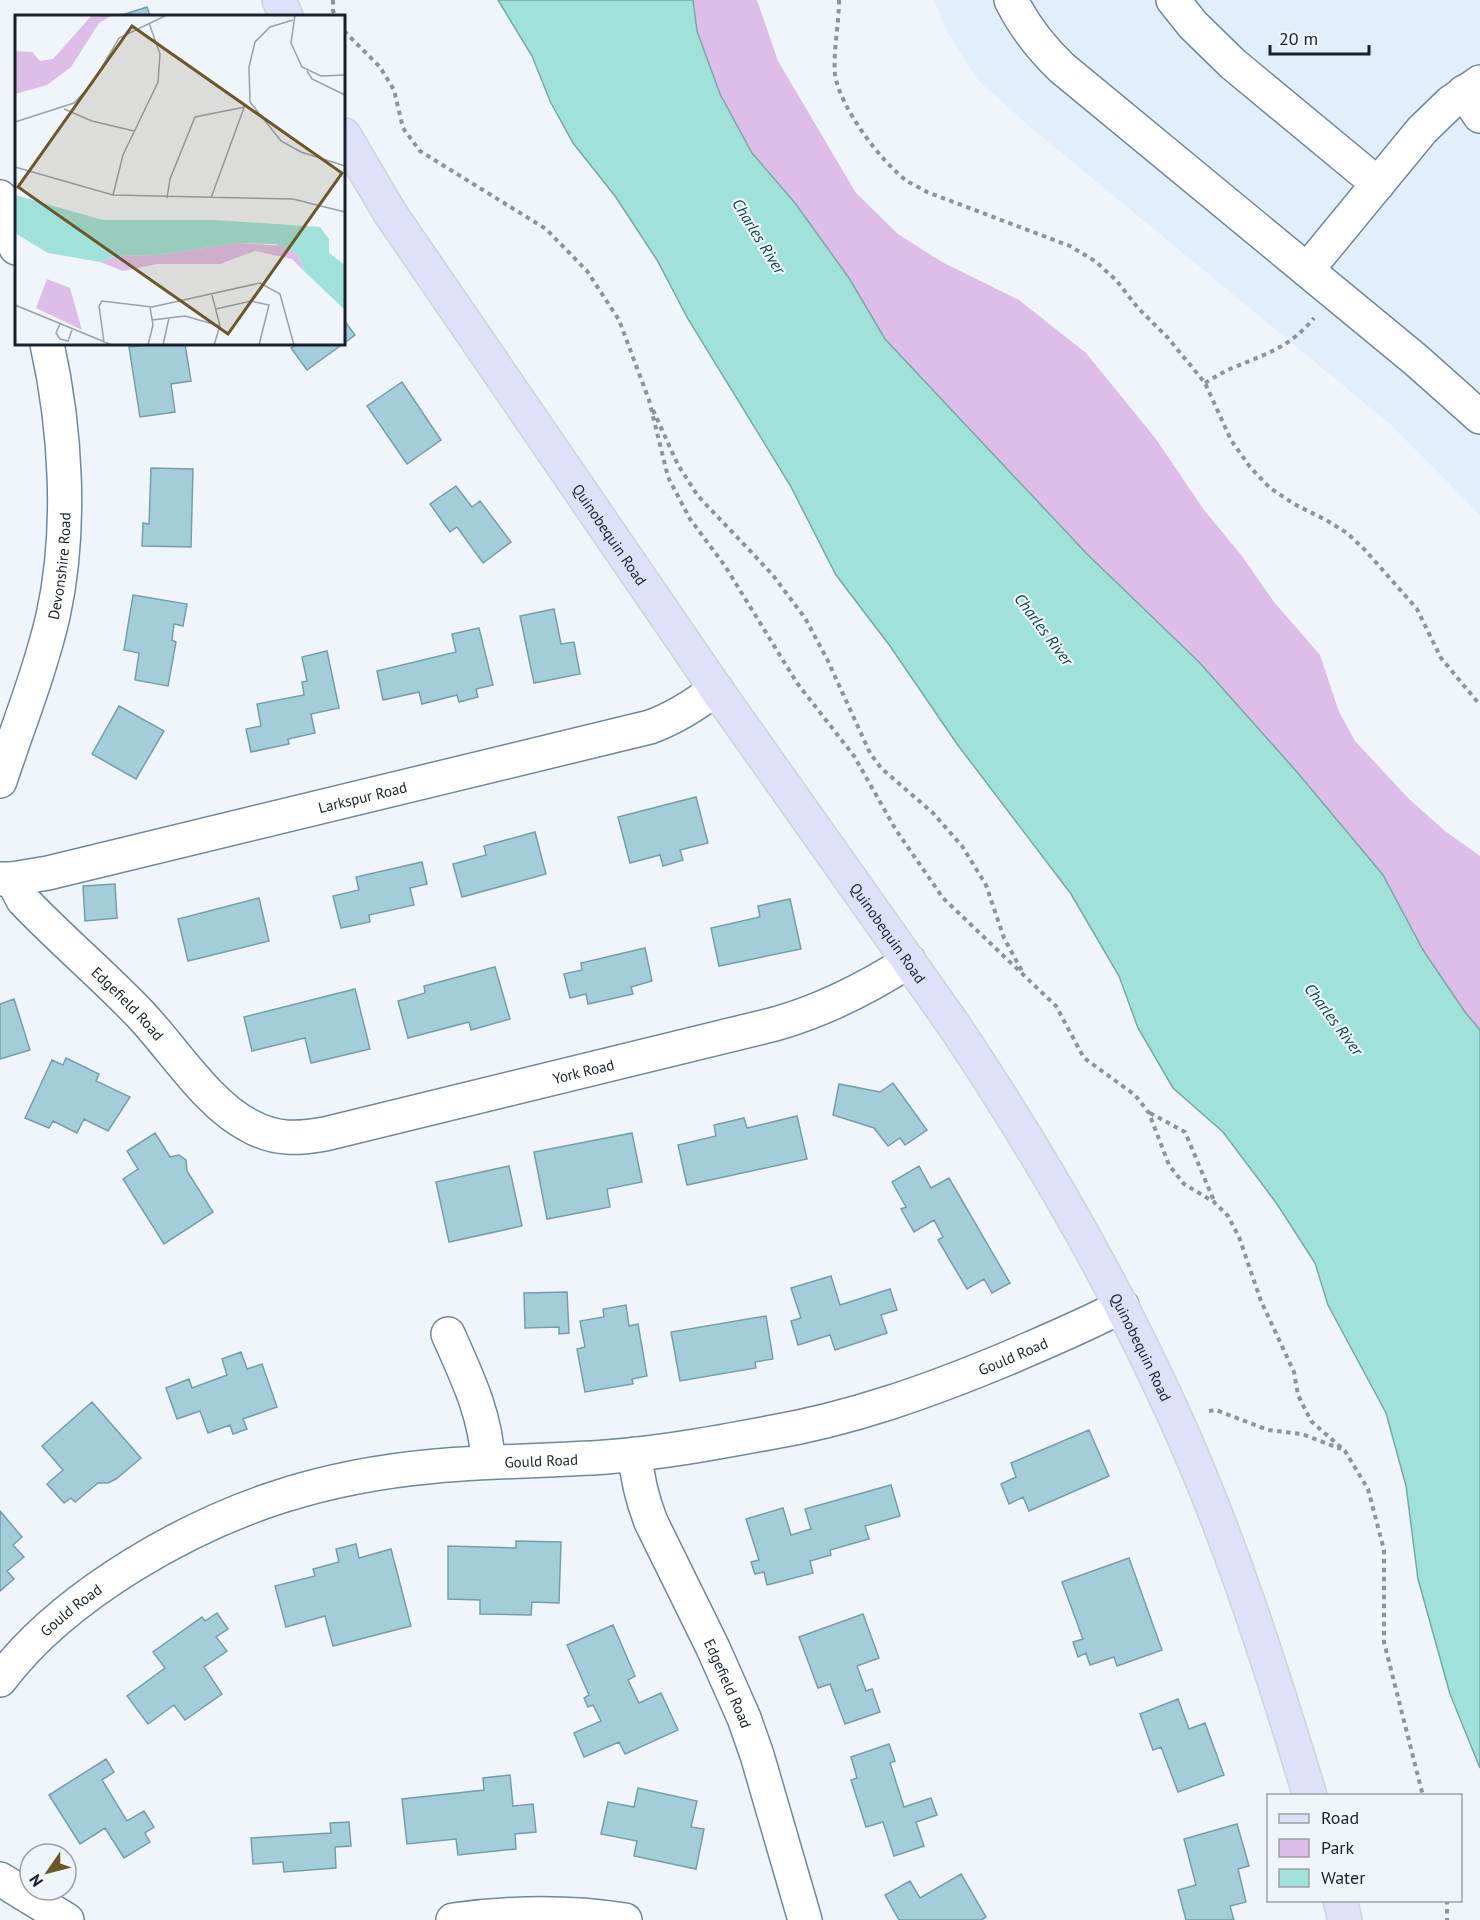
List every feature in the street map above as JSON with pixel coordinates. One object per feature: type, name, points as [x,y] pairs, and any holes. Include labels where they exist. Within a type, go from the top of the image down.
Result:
[{"type":"main road","points":[[279,0],[286,15]]},
{"type":"main road","name":"Quinobequin Road","points":[[345,137],[390,213],[716,689],[986,1073],[1096,1257],[1174,1415],[1203,1482],[1257,1627],[1309,1794]]},
{"type":"main road","points":[[1340,1902],[1345,1920]]},
{"type":"street","points":[[1011,0],[1038,43],[1062,68],[1308,270],[1480,417]]},
{"type":"street","points":[[1173,0],[1193,25],[1233,64],[1377,184]]},
{"type":"street","points":[[1308,270],[1422,130],[1475,97]]},
{"type":"street","points":[[0,197],[15,245]]},
{"type":"street","name":"Devonshire Road","points":[[0,781],[45,647],[59,583],[63,546],[63,465],[56,396],[47,345]]},
{"type":"street","name":"Larkspur Road","points":[[6,879],[48,873],[650,727],[686,711],[716,689]]},
{"type":"street","name":"Edgefield Road","points":[[6,879],[28,905],[140,1014],[209,1093],[227,1111],[247,1125]]},
{"type":"street","name":"York Road","points":[[247,1125],[266,1134],[285,1138],[304,1138],[326,1134],[763,1027],[836,1004],[864,990],[909,961]]},
{"type":"street","name":"Gould Road","points":[[0,1680],[52,1624],[110,1579],[169,1543],[233,1512],[264,1500],[344,1479],[400,1470],[488,1462],[635,1454],[772,1433],[866,1411],[959,1378],[1079,1328],[1122,1306]]},
{"type":"street","points":[[448,1335],[479,1407],[487,1443],[488,1462]]},
{"type":"street","name":"Edgefield Road","points":[[635,1454],[638,1485],[651,1522],[713,1648],[744,1718],[805,1920]]},
{"type":"street","points":[[0,1879],[67,1920]]},
{"type":"street","points":[[453,1920],[525,1913],[596,1916],[625,1920]]},
{"type":"path","points":[[333,0],[335,15]]},
{"type":"path","points":[[839,0],[835,76],[842,96],[861,130],[891,167],[907,181],[927,192],[957,201],[1070,246],[1095,261],[1116,280],[1205,383],[1231,440],[1250,467],[1270,488],[1347,533],[1365,550],[1417,609],[1441,658],[1480,705]]},
{"type":"path","points":[[345,32],[380,67],[394,90],[403,128],[420,151],[546,229],[587,271],[619,320],[649,400],[678,465],[698,496],[772,573],[805,618],[827,659],[870,753],[881,768],[933,813],[962,846],[986,885],[1004,938],[1024,976]]},
{"type":"path","points":[[1205,383],[1232,368],[1268,355],[1286,345],[1304,330],[1334,292]]},
{"type":"path","points":[[649,400],[668,477],[690,519],[725,566],[797,683],[854,756],[896,830],[943,898],[1056,1006],[1084,1058],[1134,1095],[1149,1113],[1169,1165],[1184,1184],[1214,1202],[1228,1216],[1239,1237],[1261,1301],[1294,1372],[1298,1395],[1311,1420],[1345,1451],[1368,1489],[1384,1550],[1384,1642],[1422,1794]]},
{"type":"path","points":[[1149,1113],[1185,1132],[1214,1202]]},
{"type":"path","points":[[1174,1415],[1216,1410],[1268,1431],[1302,1434],[1345,1451]]},
{"type":"path","points":[[1447,1902],[1447,1920]]},
{"type":"shaded area","points":[[934,0],[1480,0],[1480,515],[1390,424],[1029,126],[978,80],[948,33]]},
{"type":"green space","points":[[693,0],[757,0],[778,61],[856,193],[898,234],[942,262],[1019,300],[1086,353],[1156,439],[1204,510],[1242,556],[1274,602],[1320,655],[1339,712],[1355,741],[1409,799],[1445,831],[1480,856],[1480,1030],[1423,950],[1383,875],[1297,772],[1199,662],[1087,554],[885,339],[849,278],[795,203],[752,153],[720,94],[697,31]]},
{"type":"water","name":"Charles River","points":[[498,0],[693,0],[697,31],[720,94],[752,153],[795,203],[849,278],[885,339],[1087,554],[1199,662],[1297,772],[1383,875],[1423,950],[1480,1030],[1480,1768],[1450,1694],[1418,1579],[1406,1486],[1386,1413],[1328,1305],[1315,1263],[1277,1204],[1223,1132],[1173,1088],[1138,1028],[1119,976],[1071,894],[957,744],[890,646],[836,575],[790,485],[688,319],[657,260],[615,196],[573,143],[550,101],[532,56]]},
{"type":"building","points":[[147,7],[150,15],[122,15]]},
{"type":"building","points":[[345,321],[355,335],[345,342]]},
{"type":"building","points":[[185,345],[191,381],[171,384],[175,412],[140,417],[129,347]]},
{"type":"building","points":[[296,345],[342,345],[307,370],[291,348]]},
{"type":"building","points":[[402,382],[441,440],[407,464],[367,406]]},
{"type":"building","points":[[151,468],[193,469],[191,547],[142,546],[143,523],[149,524]]},
{"type":"building","points":[[456,486],[472,507],[480,501],[511,542],[483,563],[457,527],[450,532],[430,504]]},
{"type":"building","points":[[133,595],[187,604],[183,626],[174,624],[172,640],[176,642],[168,686],[135,680],[139,653],[124,650]]},
{"type":"building","points":[[554,609],[561,644],[574,642],[580,674],[534,683],[520,616]]},
{"type":"building","points":[[479,628],[493,685],[476,689],[478,697],[459,702],[457,695],[422,704],[419,692],[383,700],[377,671],[456,652],[452,634]]},
{"type":"building","points":[[327,651],[339,708],[311,714],[315,733],[288,739],[289,744],[251,752],[246,729],[261,726],[257,704],[304,695],[302,682],[307,681],[302,657]]},
{"type":"building","points":[[119,706],[164,731],[136,779],[92,754]]},
{"type":"building","points":[[696,797],[708,843],[680,850],[683,860],[663,866],[660,855],[630,863],[618,817]]},
{"type":"building","points":[[535,832],[546,874],[462,897],[453,864],[486,855],[484,846]]},
{"type":"building","points":[[422,862],[427,884],[410,888],[414,905],[369,915],[370,922],[341,928],[333,896],[359,890],[356,877]]},
{"type":"building","points":[[115,884],[117,918],[85,921],[83,886]]},
{"type":"building","points":[[259,898],[269,941],[188,961],[178,919]]},
{"type":"building","points":[[790,899],[801,949],[719,966],[711,928],[760,917],[758,906]]},
{"type":"building","points":[[645,948],[652,981],[631,987],[633,994],[588,1004],[586,994],[570,998],[564,974],[582,970],[581,963]]},
{"type":"building","points":[[495,967],[510,1019],[471,1030],[469,1022],[408,1038],[398,1001],[425,993],[424,986]]},
{"type":"building","points":[[355,989],[370,1049],[311,1063],[305,1038],[252,1051],[244,1017]]},
{"type":"building","points":[[14,999],[30,1050],[0,1059],[0,1004]]},
{"type":"building","points":[[66,1058],[99,1074],[96,1081],[130,1097],[108,1131],[84,1119],[77,1133],[53,1121],[49,1128],[25,1118],[52,1060],[63,1065]]},
{"type":"building","points":[[893,1083],[927,1130],[905,1145],[900,1138],[888,1146],[874,1128],[833,1115],[839,1084],[880,1092]]},
{"type":"building","points":[[797,1116],[807,1159],[687,1185],[678,1145],[716,1136],[714,1125],[744,1118],[747,1128]]},
{"type":"building","points":[[155,1133],[170,1157],[179,1155],[186,1160],[187,1171],[213,1212],[164,1244],[123,1179],[138,1169],[127,1151]]},
{"type":"building","points":[[632,1133],[642,1182],[607,1189],[610,1207],[547,1219],[534,1152]]},
{"type":"building","points":[[509,1166],[522,1226],[449,1242],[436,1182]]},
{"type":"building","points":[[919,1166],[931,1188],[949,1178],[1010,1283],[992,1293],[984,1279],[967,1289],[938,1240],[943,1237],[934,1220],[914,1232],[901,1209],[906,1207],[892,1182]]},
{"type":"building","points":[[831,1276],[840,1305],[890,1289],[897,1310],[881,1315],[887,1333],[835,1350],[830,1335],[798,1345],[791,1321],[801,1318],[791,1288]]},
{"type":"building","points":[[567,1292],[569,1333],[559,1334],[559,1327],[525,1328],[524,1293]]},
{"type":"building","points":[[626,1305],[629,1326],[638,1324],[647,1376],[632,1379],[633,1384],[585,1392],[577,1349],[585,1347],[580,1321],[604,1317],[603,1309]]},
{"type":"building","points":[[766,1316],[773,1359],[755,1362],[756,1368],[680,1381],[671,1332]]},
{"type":"building","points":[[241,1352],[247,1369],[262,1364],[277,1407],[243,1419],[247,1429],[233,1434],[230,1425],[208,1433],[200,1411],[177,1419],[166,1388],[189,1379],[192,1388],[227,1375],[222,1359]]},
{"type":"building","points":[[92,1402],[141,1458],[116,1479],[108,1483],[98,1483],[75,1502],[71,1498],[64,1503],[47,1484],[63,1470],[42,1446]]},
{"type":"building","points":[[1089,1430],[1109,1476],[1029,1511],[1023,1497],[1009,1504],[1001,1484],[1016,1477],[1011,1463]]},
{"type":"building","points":[[891,1485],[900,1516],[865,1526],[869,1539],[830,1550],[831,1555],[810,1561],[813,1573],[767,1585],[764,1572],[755,1574],[751,1562],[759,1560],[746,1519],[783,1508],[791,1535],[811,1529],[805,1509]]},
{"type":"building","points":[[0,1511],[22,1537],[13,1545],[24,1557],[7,1571],[14,1579],[0,1591]]},
{"type":"building","points":[[516,1541],[561,1542],[559,1603],[532,1602],[531,1615],[480,1614],[480,1600],[448,1599],[448,1546],[516,1548]]},
{"type":"building","points":[[356,1544],[359,1558],[391,1549],[411,1626],[333,1646],[325,1616],[286,1627],[275,1586],[315,1576],[313,1569],[339,1562],[336,1549]]},
{"type":"building","points":[[1129,1558],[1162,1650],[1117,1666],[1114,1657],[1090,1665],[1086,1653],[1078,1657],[1073,1642],[1083,1639],[1062,1582]]},
{"type":"building","points":[[217,1613],[228,1629],[216,1637],[227,1651],[204,1667],[222,1694],[185,1720],[174,1705],[148,1724],[127,1696],[165,1668],[153,1652],[202,1617],[205,1621]]},
{"type":"building","points":[[863,1614],[879,1658],[857,1666],[866,1691],[872,1689],[880,1712],[845,1724],[830,1684],[818,1688],[799,1637]]},
{"type":"building","points":[[613,1625],[635,1676],[628,1680],[639,1703],[661,1693],[678,1730],[625,1754],[619,1742],[584,1757],[574,1733],[601,1721],[593,1705],[588,1707],[584,1698],[589,1695],[567,1645]]},
{"type":"building","points":[[1178,1699],[1189,1729],[1205,1723],[1224,1775],[1178,1792],[1161,1747],[1153,1750],[1140,1714]]},
{"type":"building","points":[[889,1744],[895,1761],[890,1763],[904,1807],[931,1798],[937,1815],[916,1822],[924,1846],[894,1856],[883,1822],[866,1827],[851,1780],[857,1778],[851,1757]]},
{"type":"building","points":[[106,1759],[114,1772],[102,1780],[127,1821],[144,1811],[154,1827],[145,1833],[150,1842],[124,1858],[105,1828],[80,1844],[49,1795]]},
{"type":"building","points":[[510,1775],[513,1806],[533,1804],[536,1832],[515,1834],[516,1849],[458,1855],[456,1839],[407,1844],[402,1799],[484,1790],[483,1778]]},
{"type":"building","points":[[638,1788],[697,1801],[691,1827],[704,1829],[696,1869],[634,1856],[637,1841],[601,1834],[608,1802],[634,1807]]},
{"type":"building","points":[[349,1822],[351,1846],[335,1847],[336,1868],[284,1872],[283,1862],[253,1864],[251,1838],[331,1833],[330,1823]]},
{"type":"building","points":[[1237,1824],[1249,1866],[1238,1869],[1246,1902],[1230,1906],[1234,1920],[1186,1920],[1178,1890],[1196,1885],[1184,1839]]},
{"type":"building","points":[[961,1874],[986,1917],[981,1920],[899,1920],[885,1895],[910,1881],[920,1898]]}]
